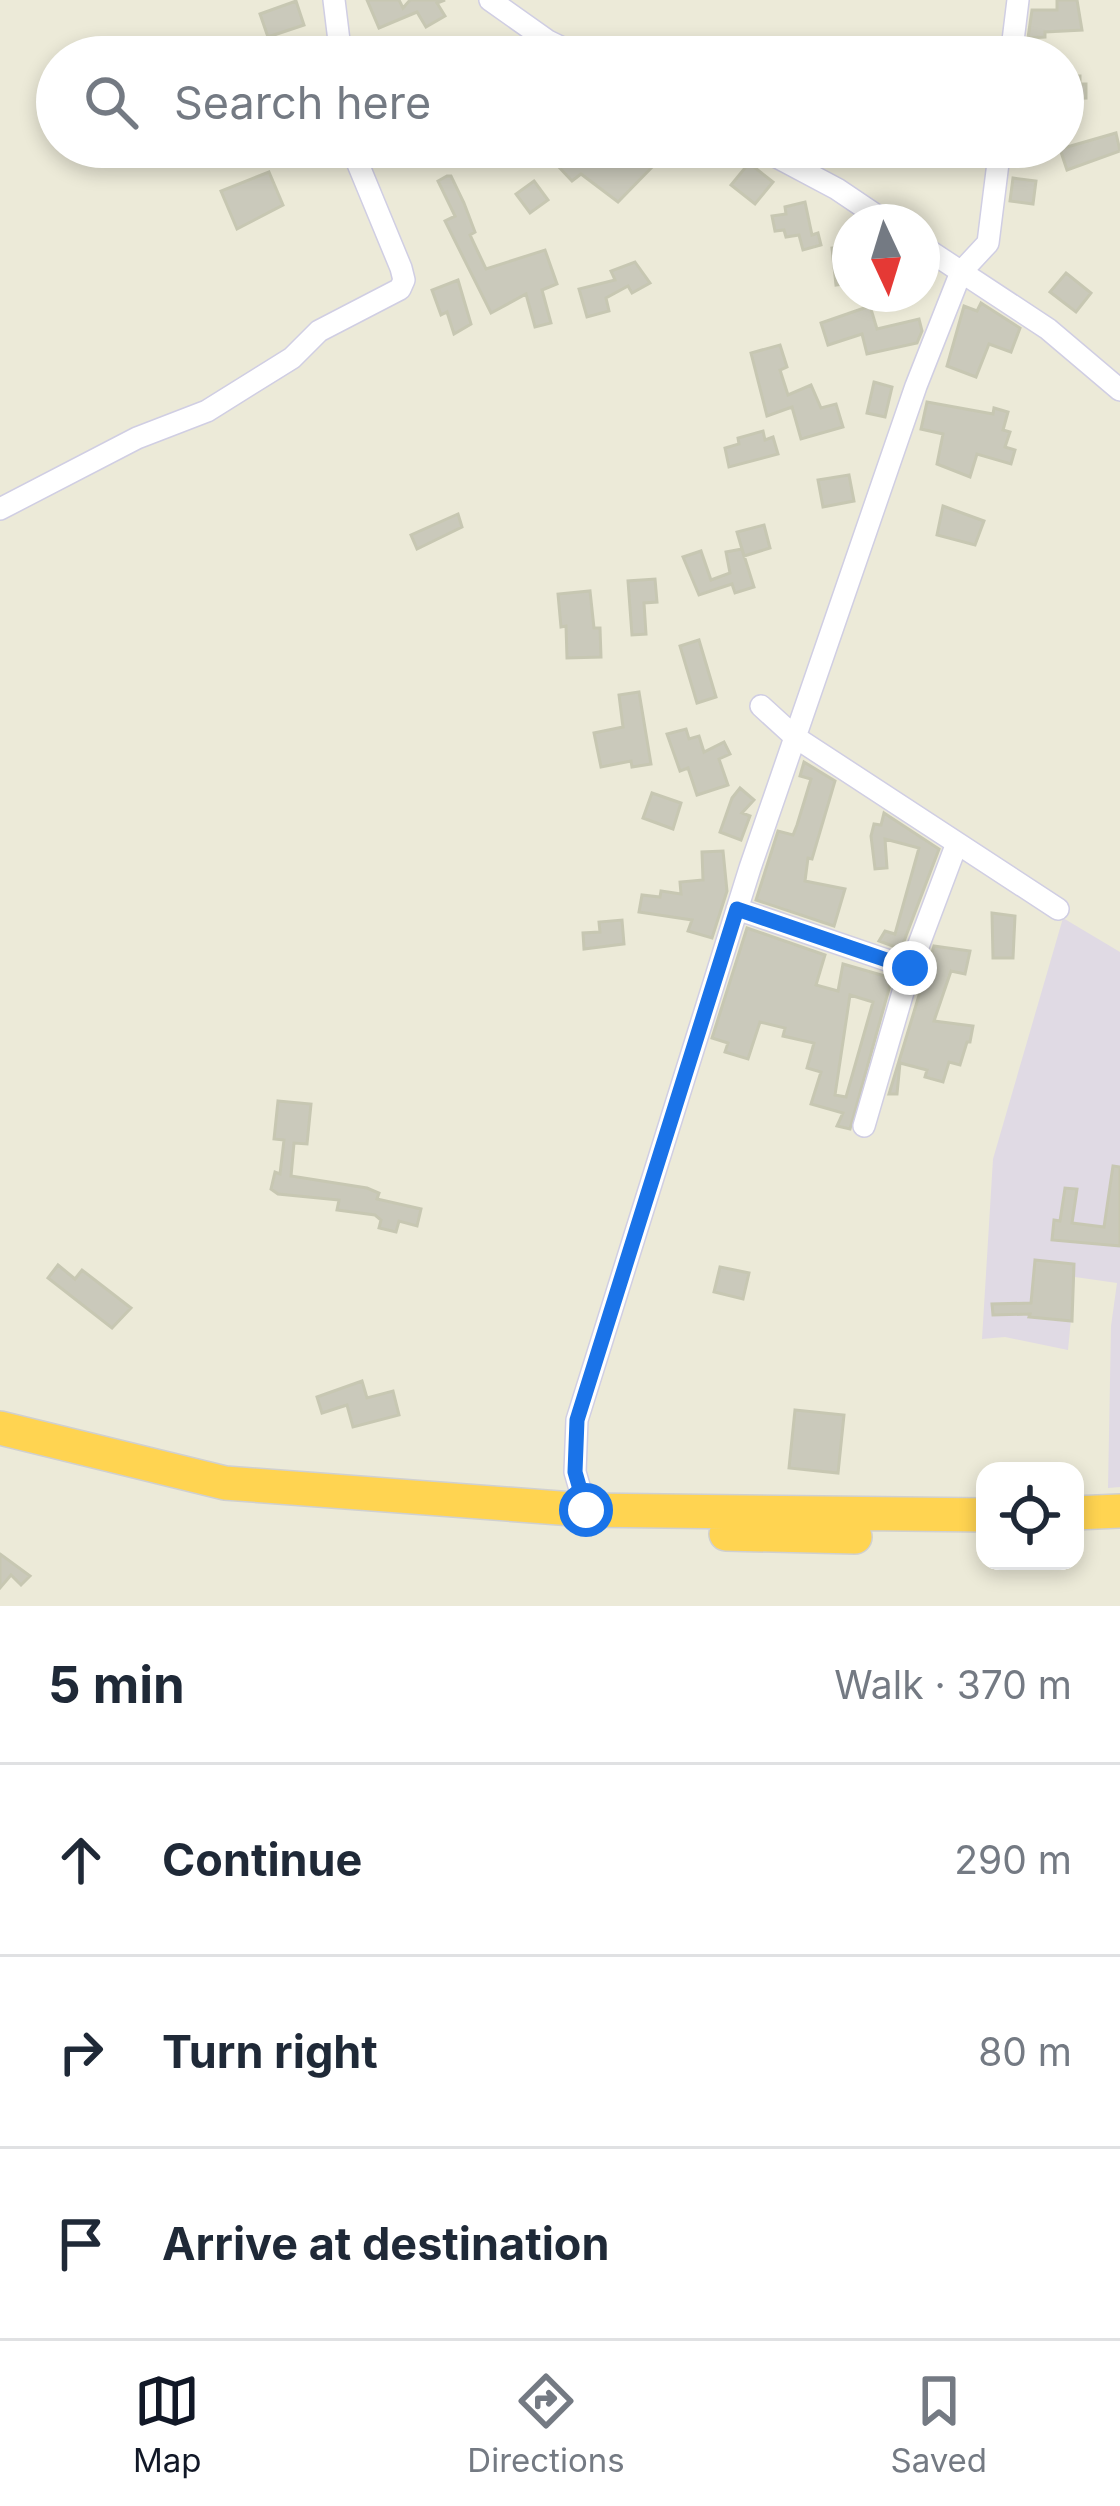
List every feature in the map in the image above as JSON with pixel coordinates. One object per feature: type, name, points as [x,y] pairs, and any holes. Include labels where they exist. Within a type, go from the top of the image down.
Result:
[{"type":"highway","points":[[0,1428],[225,1483],[586,1510],[976,1515]]},
{"type":"highway","points":[[0,1446],[243,1502],[792,1538],[976,1534]]},
{"type":"highway","points":[[1084,1513],[1120,1511]]},
{"type":"highway","points":[[1084,1532],[1120,1531]]},
{"type":"street","points":[[334,0],[338,36]]},
{"type":"street","points":[[490,0],[542,36]]},
{"type":"street","points":[[1014,36],[1018,0]]},
{"type":"street","points":[[0,509],[137,438],[207,411],[292,358],[319,331],[400,289],[401,268],[360,168]]},
{"type":"street","points":[[798,168],[859,204]]},
{"type":"street","points":[[586,1510],[575,1472],[577,1420],[737,909],[916,386],[961,272],[988,243],[997,168]]},
{"type":"street","points":[[940,258],[1048,329],[1120,390]]},
{"type":"street","points":[[761,706],[795,737],[1058,909]]},
{"type":"street","points":[[864,1126],[910,968],[957,843]]},
{"type":"street","points":[[737,909],[910,968]]},
{"type":"shaded area","points":[[1063,918],[1120,952],[1120,1487],[1108,1488],[1111,1326],[1117,1283],[1075,1277],[1068,1350],[1005,1337],[982,1339],[993,1159]]},
{"type":"building","points":[[367,0],[399,0],[403,8],[410,0],[445,0],[437,3],[445,16],[426,27],[417,12],[379,28]]},
{"type":"building","points":[[1057,0],[1077,0],[1082,30],[1028,36],[1032,10],[1057,10]]},
{"type":"building","points":[[296,1],[304,25],[268,36],[260,14]]},
{"type":"building","points":[[1116,133],[1120,151],[1084,164],[1084,142]]},
{"type":"building","points":[[560,168],[651,168],[618,202],[581,174],[572,181]]},
{"type":"building","points":[[745,168],[755,168],[773,182],[755,204],[731,185]]},
{"type":"building","points":[[269,172],[283,205],[237,229],[221,191]]},
{"type":"building","points":[[447,176],[464,203],[475,232],[470,235],[486,269],[545,250],[557,284],[542,290],[551,323],[535,327],[526,294],[491,313],[445,221],[455,216],[438,181]]},
{"type":"building","points":[[1013,178],[1036,181],[1033,204],[1010,201]]},
{"type":"building","points":[[534,181],[548,200],[530,213],[516,194]]},
{"type":"building","points":[[805,202],[812,235],[818,233],[821,245],[803,250],[799,235],[786,237],[784,230],[775,231],[772,216],[786,214],[785,207]]},
{"type":"building","points":[[635,262],[650,283],[632,293],[628,286],[606,298],[609,311],[587,317],[579,289],[615,280],[611,271]]},
{"type":"building","points":[[1066,273],[1091,293],[1076,312],[1050,292]]},
{"type":"building","points":[[458,280],[471,324],[454,334],[432,290]]},
{"type":"building","points":[[981,303],[1020,328],[1011,352],[989,344],[976,377],[947,366],[964,306],[977,311]]},
{"type":"building","points":[[853,312],[872,312],[877,329],[919,319],[922,331],[917,343],[867,354],[862,334],[828,345],[821,323]]},
{"type":"building","points":[[780,345],[787,367],[780,370],[788,395],[811,385],[821,408],[836,404],[843,427],[801,439],[792,407],[767,416],[751,353]]},
{"type":"building","points":[[874,382],[892,387],[885,417],[867,413]]},
{"type":"building","points":[[927,402],[993,414],[994,408],[1008,412],[1003,430],[1010,432],[1005,447],[1015,450],[1011,464],[977,454],[970,477],[937,464],[943,434],[921,429]]},
{"type":"building","points":[[763,431],[765,440],[773,437],[778,454],[729,467],[725,448],[739,444],[738,438]]},
{"type":"building","points":[[849,475],[854,501],[823,507],[818,480]]},
{"type":"building","points":[[943,506],[984,521],[975,545],[937,535]]},
{"type":"building","points":[[458,514],[462,527],[417,549],[411,535]]},
{"type":"building","points":[[764,525],[770,548],[744,556],[737,532]]},
{"type":"building","points":[[742,549],[754,587],[735,593],[732,584],[699,595],[683,557],[701,551],[711,580],[730,573],[726,552]]},
{"type":"building","points":[[655,579],[657,602],[644,603],[646,634],[632,635],[628,581]]},
{"type":"building","points":[[590,591],[594,628],[600,628],[601,657],[567,658],[558,594]]},
{"type":"building","points":[[699,640],[716,697],[697,703],[680,646]]},
{"type":"building","points":[[639,692],[651,764],[632,767],[631,761],[601,767],[594,733],[623,727],[619,695]]},
{"type":"building","points":[[686,729],[689,739],[699,736],[704,752],[724,742],[730,754],[719,759],[728,785],[697,795],[688,768],[680,771],[667,734]]},
{"type":"building","points":[[804,762],[835,781],[812,859],[808,858],[805,881],[845,889],[834,926],[756,900],[778,831],[793,835],[797,825],[811,779],[800,776]]},
{"type":"building","points":[[740,788],[754,800],[742,813],[750,816],[741,840],[720,832]]},
{"type":"building","points":[[652,793],[681,803],[673,829],[643,818]]},
{"type":"building","points":[[884,813],[939,849],[901,949],[879,941],[885,931],[895,934],[919,848],[885,839],[887,868],[875,869],[871,836]]},
{"type":"building","points":[[723,851],[727,891],[712,938],[688,931],[692,920],[639,912],[642,895],[681,894],[680,882],[703,880],[702,852]]},
{"type":"building","points":[[992,913],[1015,916],[1013,958],[993,958]]},
{"type":"building","points":[[622,920],[624,944],[584,949],[583,933],[600,932],[599,922]]},
{"type":"building","points":[[747,928],[825,955],[816,985],[838,991],[843,964],[892,978],[850,1129],[837,1126],[843,1113],[811,1104],[821,1072],[807,1068],[814,1043],[783,1036],[785,1028],[760,1022],[748,1059],[725,1052],[728,1043],[712,1038]],"holes":[[[850,995],[873,1002],[846,1097],[835,1095]]]},
{"type":"building","points":[[934,946],[970,951],[965,974],[951,971],[934,1021],[973,1026],[970,1042],[960,1065],[949,1062],[943,1082],[925,1077],[927,1070],[900,1063],[897,1094],[889,1094]]},
{"type":"building","points":[[278,1101],[311,1104],[307,1144],[294,1143],[291,1176],[367,1188],[379,1193],[377,1199],[421,1209],[417,1226],[399,1221],[396,1232],[379,1228],[381,1220],[375,1215],[337,1210],[339,1200],[278,1194],[271,1189],[275,1172],[280,1174],[284,1140],[274,1139]]},
{"type":"building","points":[[1113,1166],[1120,1167],[1120,1246],[1052,1240],[1065,1188],[1077,1189],[1072,1223],[1104,1227]]},
{"type":"building","points":[[1035,1260],[1074,1264],[1072,1321],[1030,1314],[993,1315],[992,1304],[1031,1303]]},
{"type":"building","points":[[58,1265],[75,1279],[82,1270],[131,1308],[112,1328],[48,1278]]},
{"type":"building","points":[[720,1267],[749,1273],[743,1299],[714,1292]]},
{"type":"building","points":[[362,1381],[367,1398],[393,1391],[399,1415],[353,1427],[347,1405],[322,1413],[317,1397]]},
{"type":"building","points":[[795,1410],[844,1415],[838,1473],[789,1468]]},
{"type":"building","points":[[0,1554],[30,1576],[21,1585],[11,1575],[0,1588]]},
{"type":"route","points":[[586,1510],[575,1472],[577,1420],[737,909],[910,968]]}]
